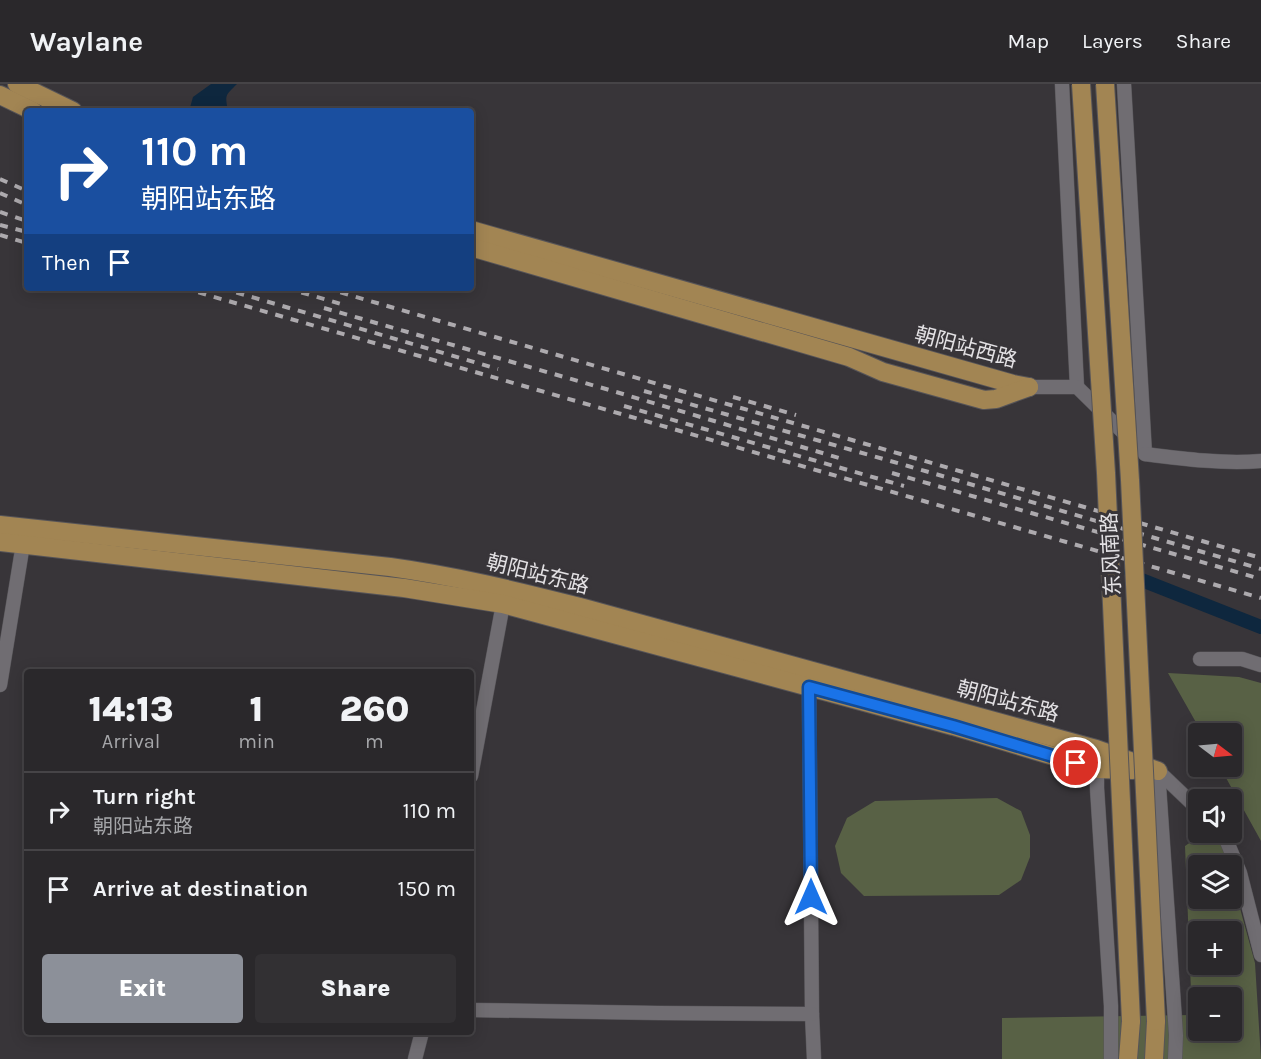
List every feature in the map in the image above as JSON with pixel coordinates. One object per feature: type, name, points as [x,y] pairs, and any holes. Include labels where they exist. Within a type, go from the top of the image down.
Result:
[{"type":"main road","points":[[17,84],[67,108]]},
{"type":"main road","name":"东风南路","points":[[1081,84],[1106,473],[1131,1021],[1128,1059]]},
{"type":"main road","name":"东风南路","points":[[1105,84],[1130,480],[1156,1022],[1154,1059]]},
{"type":"main road","points":[[0,95],[27,108]]},
{"type":"main road","name":"朝阳站西路","points":[[474,231],[1029,387]]},
{"type":"main road","name":"朝阳站西路","points":[[474,249],[849,357],[883,372],[984,400],[996,399],[1029,387]]},
{"type":"main road","name":"朝阳站东路","points":[[0,525],[390,567],[505,588],[1096,749],[1158,771]]},
{"type":"main road","name":"朝阳站东路","points":[[0,542],[404,588],[503,604],[953,726],[1097,769],[1158,771]]},
{"type":"street","points":[[1062,84],[1077,387],[1145,454],[1217,462],[1261,461]]},
{"type":"street","points":[[1124,84],[1145,454]]},
{"type":"street","points":[[1029,387],[1077,387]]},
{"type":"street","points":[[0,685],[23,544]]},
{"type":"street","points":[[474,760],[503,604]]},
{"type":"street","points":[[1200,659],[1242,659],[1261,665]]},
{"type":"street","points":[[809,687],[814,1059]]},
{"type":"street","points":[[1096,749],[1112,1006],[1111,1059]]},
{"type":"street","points":[[1158,771],[1188,800]]},
{"type":"street","points":[[1158,771],[1176,1035],[1174,1059]]},
{"type":"street","points":[[1228,843],[1240,873],[1261,955]]},
{"type":"street","points":[[474,1010],[812,1014]]},
{"type":"street","points":[[415,1059],[421,1035]]},
{"type":"green space","points":[[1168,673],[1239,677],[1261,683],[1261,841],[1242,807],[1242,789],[1232,789],[1226,777],[1242,777],[1242,723],[1196,723]]},
{"type":"green space","points":[[997,798],[1021,811],[1030,835],[1030,857],[1021,880],[999,895],[864,896],[841,873],[835,846],[847,818],[875,801]]},
{"type":"green space","points":[[1189,843],[1220,843],[1225,855],[1188,855],[1188,909],[1240,909],[1255,963],[1261,1059],[1002,1059],[1002,1018],[1188,1015],[1188,1041],[1242,1041],[1242,987],[1191,987],[1190,975],[1242,975],[1242,921],[1188,921],[1185,846]]},
{"type":"water","points":[[211,84],[237,84],[227,96],[227,108],[190,108],[193,97]]},
{"type":"waterway","points":[[1131,572],[1134,577],[1261,627]]},
{"type":"railway","points":[[0,179],[24,190]]},
{"type":"railway","points":[[0,193],[24,204]]},
{"type":"railway","points":[[0,212],[24,220]]},
{"type":"railway","points":[[0,225],[24,231]]},
{"type":"railway","points":[[0,235],[24,242]]},
{"type":"railway","points":[[193,291],[1261,598]]},
{"type":"railway","points":[[231,291],[498,369]]},
{"type":"railway","points":[[296,291],[341,304]]},
{"type":"railway","points":[[335,291],[1261,558]]},
{"type":"railway","points":[[324,308],[846,460]]},
{"type":"railway","points":[[644,391],[1261,569]]},
{"type":"railway","points":[[733,397],[796,415]]},
{"type":"railway","points":[[624,406],[904,486]]},
{"type":"railway","points":[[892,473],[1261,579]]},
{"type":"route","points":[[811,897],[809,687],[953,726],[1076,763]]}]
